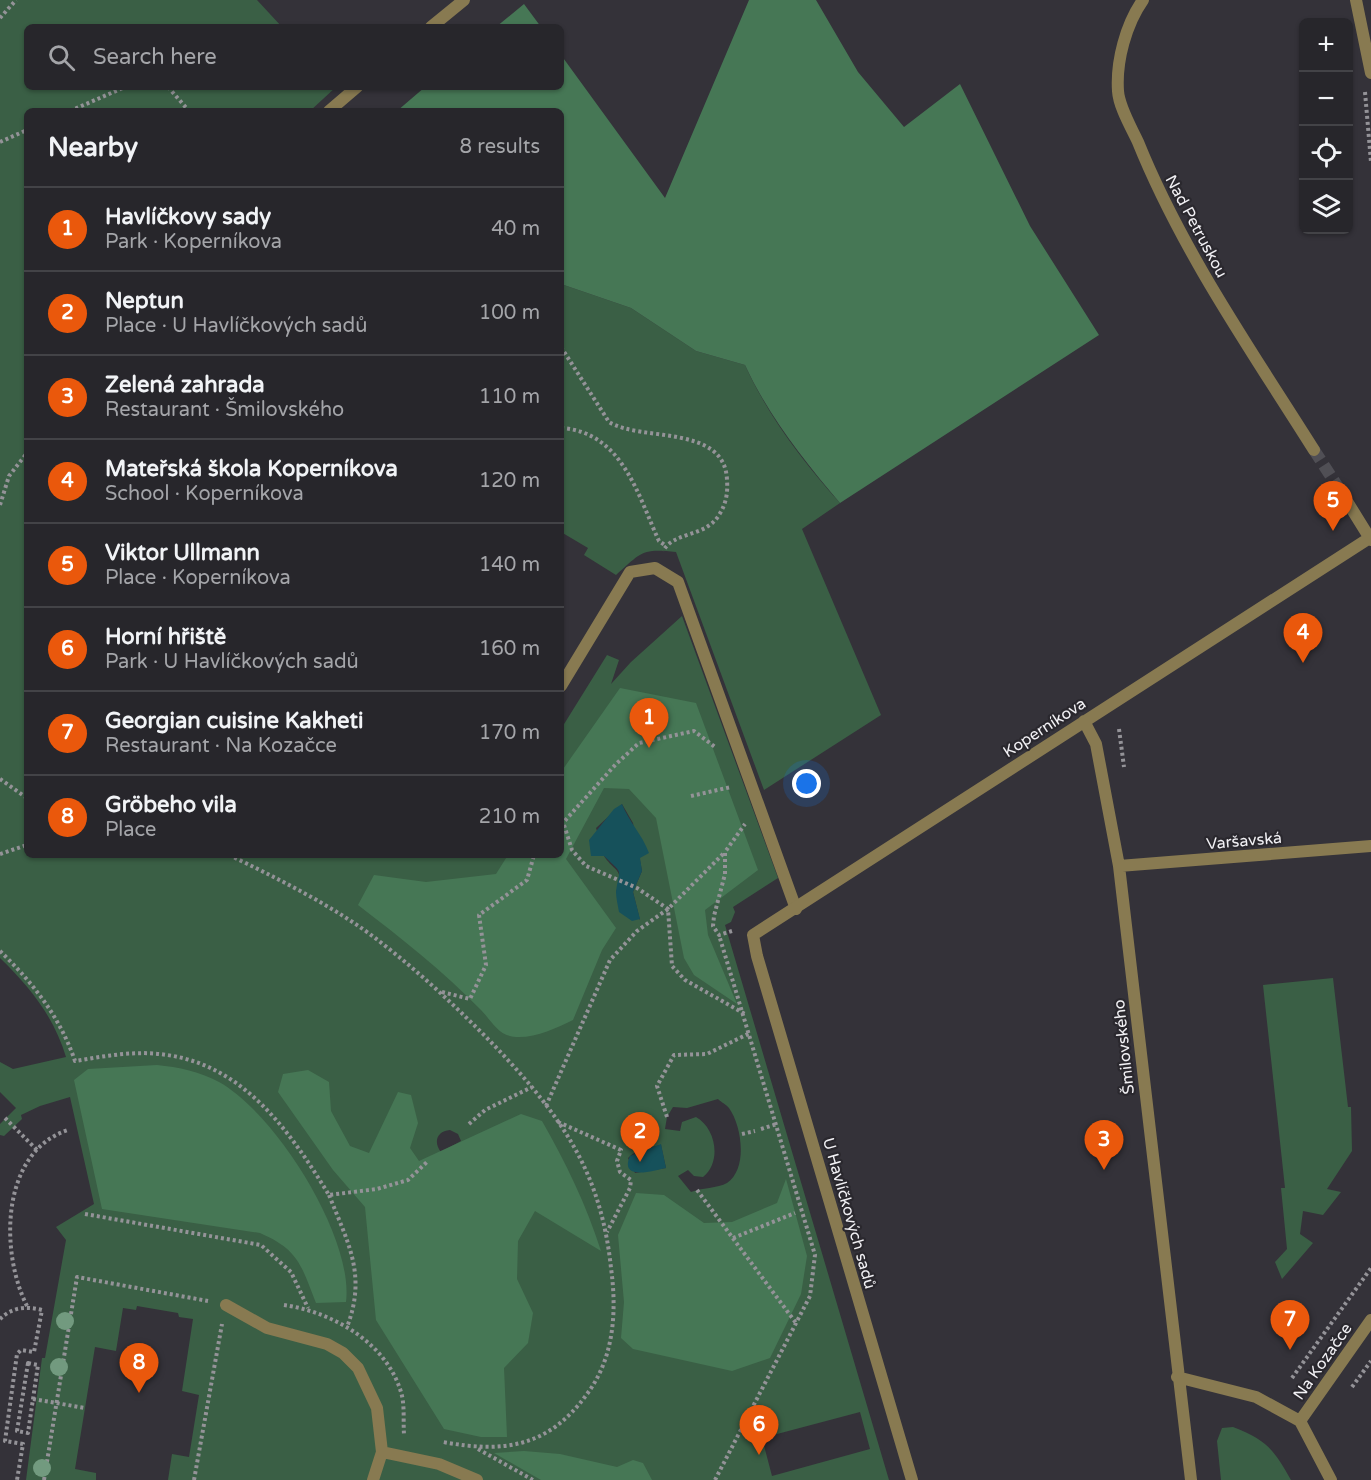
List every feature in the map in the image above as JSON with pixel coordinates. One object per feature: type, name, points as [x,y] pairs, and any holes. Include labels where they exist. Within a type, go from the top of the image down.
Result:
[{"type":"street","points":[[435,24],[464,0]]},
{"type":"street","name":"Nad Petruskou","points":[[1143,0],[1137,9],[1119,57],[1118,93],[1150,173],[1200,269],[1314,450]]},
{"type":"street","points":[[1356,0],[1371,73]]},
{"type":"street","points":[[332,108],[354,90]]},
{"type":"street","points":[[1343,495],[1370,538]]},
{"type":"street","name":"Koperníkova","points":[[757,956],[753,935],[1370,538]]},
{"type":"street","points":[[564,681],[630,572],[655,568],[678,582],[796,909]]},
{"type":"street","name":"Šmilovského","points":[[1084,721],[1096,744],[1119,867],[1177,1377],[1191,1480]]},
{"type":"street","name":"Varšavská","points":[[1119,867],[1371,846]]},
{"type":"street","name":"U Havlíčkových sadů","points":[[757,956],[912,1480]]},
{"type":"street","points":[[226,1305],[267,1328],[303,1336],[342,1353],[358,1368],[369,1386],[377,1408],[380,1429],[382,1452],[373,1480]]},
{"type":"street","name":"Na Kozačce","points":[[1300,1421],[1371,1320]]},
{"type":"street","points":[[1177,1377],[1256,1397],[1300,1421],[1331,1480]]},
{"type":"street","points":[[382,1452],[439,1464],[477,1480]]},
{"type":"path","points":[[0,18],[16,0]]},
{"type":"path","points":[[77,108],[117,90]]},
{"type":"path","points":[[171,90],[186,108]]},
{"type":"path","points":[[0,142],[24,131]]},
{"type":"path","points":[[564,352],[609,422],[631,432],[656,432],[681,438],[703,445],[716,454],[727,475],[725,506],[707,529],[680,538],[666,546],[659,541],[640,492],[614,454],[591,436],[564,429]]},
{"type":"path","points":[[0,505],[9,476],[24,457]]},
{"type":"path","points":[[564,823],[616,764],[639,743],[694,731],[718,750]]},
{"type":"path","points":[[0,779],[24,796]]},
{"type":"path","points":[[691,796],[738,785]]},
{"type":"path","points":[[546,1106],[610,960],[637,931],[668,909],[725,852],[747,821]]},
{"type":"path","points":[[564,830],[572,850],[586,866],[637,888],[668,909]]},
{"type":"path","points":[[0,854],[24,846]]},
{"type":"path","points":[[715,1480],[810,1296],[815,1255],[745,1014],[719,935],[713,927],[725,874],[725,852]]},
{"type":"path","points":[[236,858],[279,879],[377,939],[441,992],[532,1087],[558,1122],[581,1159],[595,1191],[607,1232],[614,1289],[614,1315],[606,1359],[595,1383],[567,1417],[542,1435],[505,1448],[477,1448],[436,1440]]},
{"type":"path","points":[[441,992],[471,999],[486,965],[479,915],[527,880],[533,858]]},
{"type":"path","points":[[668,909],[672,966],[685,980],[745,1014]]},
{"type":"path","points":[[719,935],[732,931]]},
{"type":"path","points":[[0,951],[51,1008],[66,1033],[75,1061],[112,1055],[166,1054],[196,1062],[220,1072],[264,1106],[296,1143],[330,1195],[355,1262],[356,1293],[347,1327]]},
{"type":"path","points":[[667,1117],[657,1086],[674,1055],[707,1054],[750,1033]]},
{"type":"path","points":[[469,1124],[485,1110],[532,1087]]},
{"type":"path","points":[[6,1118],[37,1150]]},
{"type":"path","points":[[558,1122],[621,1150],[617,1161],[620,1173],[631,1180],[630,1188],[607,1232]]},
{"type":"path","points":[[761,1129],[777,1124]]},
{"type":"path","points":[[27,1306],[14,1286],[6,1258],[5,1215],[17,1173],[49,1137],[68,1130]]},
{"type":"path","points":[[742,1134],[755,1131]]},
{"type":"path","points":[[330,1195],[377,1189],[408,1180],[428,1161]]},
{"type":"path","points":[[697,1190],[796,1323]]},
{"type":"path","points":[[733,1238],[795,1213]]},
{"type":"path","points":[[85,1214],[261,1245],[291,1272],[308,1308]]},
{"type":"path","points":[[1292,1378],[1371,1268]]},
{"type":"path","points":[[44,1480],[77,1277],[226,1305],[194,1480]]},
{"type":"path","points":[[0,1319],[9,1312],[27,1306],[42,1310],[34,1352],[21,1350],[17,1354],[5,1441],[23,1444],[17,1480]]},
{"type":"path","points":[[28,1363],[38,1365],[33,1399],[28,1433],[17,1431],[28,1363]]},
{"type":"path","points":[[11,1395],[22,1397]]},
{"type":"path","points":[[33,1399],[85,1408]]},
{"type":"path","points":[[380,1429],[415,1436]]},
{"type":"path","points":[[477,1448],[533,1480]]},
{"type":"green space","points":[[0,0],[257,0],[279,24],[24,24],[24,90],[333,90],[313,108],[24,108],[24,858],[564,858],[564,724],[607,655],[619,660],[611,684],[631,662],[682,616],[778,878],[733,907],[735,912],[731,922],[725,925],[889,1480],[168,1480],[172,1454],[189,1457],[199,1395],[182,1391],[193,1319],[179,1317],[178,1313],[137,1306],[136,1310],[123,1308],[116,1351],[95,1347],[75,1469],[96,1473],[96,1480],[26,1480],[42,1358],[45,1358],[66,1240],[56,1227],[94,1204],[70,1097],[40,1106],[21,1115],[22,1119],[4,1136],[0,1135],[0,1124],[16,1108],[0,1092],[0,1062],[13,1069],[66,1057],[48,1016],[21,980],[0,958]],"holes":[[[622,804],[633,823],[642,871],[633,892],[640,920],[616,892],[619,884],[618,871],[604,856],[596,828]],[[718,1099],[728,1107],[737,1125],[741,1147],[738,1168],[727,1183],[691,1192],[678,1176],[688,1170],[694,1176],[703,1177],[709,1171],[714,1154],[712,1137],[703,1122],[696,1117],[682,1122],[680,1131],[665,1129],[667,1117],[673,1107],[687,1108]],[[450,1130],[458,1134],[461,1141],[441,1152],[437,1144],[439,1135]],[[661,1145],[666,1168],[635,1173],[628,1158],[639,1151]],[[860,1412],[870,1449],[772,1476],[762,1438]]]},
{"type":"green space","points":[[749,0],[816,0],[858,72],[904,127],[960,84],[1030,226],[1099,335],[840,503],[788,437],[764,402],[745,365],[696,351],[631,308],[564,285],[564,108],[400,108],[422,90],[564,90],[564,59],[665,198]]},
{"type":"green space","points":[[524,4],[539,24],[500,24]]},
{"type":"green space","points":[[564,285],[631,308],[696,351],[745,365],[787,437],[840,503],[802,529],[881,715],[764,790],[676,552],[655,551],[642,554],[616,575],[584,555],[588,548],[564,534]]},
{"type":"green space","points":[[620,688],[696,703],[758,870],[705,910],[708,935],[737,1004],[694,975],[684,958],[656,818],[629,789],[604,788],[566,859],[616,928],[602,950],[573,1020],[553,1029],[523,1037],[504,1034],[437,968],[358,905],[374,875],[426,882],[496,874],[506,858],[564,858],[564,768]]},
{"type":"green space","points":[[1333,978],[1348,1107],[1351,1107],[1352,1151],[1327,1189],[1341,1192],[1323,1215],[1303,1211],[1300,1234],[1313,1243],[1282,1279],[1275,1262],[1287,1249],[1281,1188],[1285,1188],[1263,985]]},
{"type":"green space","points":[[157,1065],[189,1070],[219,1082],[241,1098],[264,1120],[286,1148],[324,1212],[337,1245],[345,1275],[346,1302],[316,1303],[297,1260],[283,1246],[260,1233],[102,1209],[74,1080],[88,1069]]},
{"type":"green space","points":[[308,1070],[329,1082],[331,1111],[350,1146],[369,1153],[398,1092],[411,1095],[418,1123],[410,1148],[419,1161],[521,1114],[542,1121],[551,1137],[582,1200],[601,1251],[535,1211],[518,1241],[517,1279],[533,1313],[528,1343],[504,1368],[507,1437],[481,1437],[444,1429],[376,1320],[365,1207],[333,1170],[278,1092],[283,1074]]},
{"type":"green space","points":[[786,1179],[807,1256],[801,1294],[770,1358],[732,1371],[633,1349],[621,1338],[624,1302],[618,1235],[636,1193],[664,1195],[704,1223],[732,1222],[777,1203]]},
{"type":"green space","points":[[1233,1427],[1268,1447],[1280,1461],[1291,1480],[1221,1480],[1217,1441],[1222,1428]]},
{"type":"green space","points":[[524,1451],[560,1454],[617,1467],[633,1460],[643,1463],[652,1480],[541,1480],[494,1453]]},
{"type":"water","points":[[622,804],[649,853],[640,858],[642,871],[633,892],[640,919],[632,921],[619,912],[616,892],[618,870],[604,856],[591,856],[589,840],[614,809]]},
{"type":"water","points":[[661,1144],[666,1168],[639,1172],[629,1169],[630,1156]]},
{"type":"tunnel","points":[[1314,450],[1343,495]]},
{"type":"place","name":"Viktor Ullmann","points":[[1333,531]]},
{"type":"place","name":"Mateřská škola Koperníkova","points":[[1303,663]]},
{"type":"place","name":"Havlíčkovy sady","points":[[649,748]]},
{"type":"place","name":"Neptun","points":[[640,1162]]},
{"type":"place","name":"Zelená zahrada","points":[[1104,1170]]},
{"type":"place","name":"Georgian cuisine Kakheti","points":[[1290,1350]]},
{"type":"place","name":"Gröbeho vila","points":[[139,1393]]},
{"type":"place","name":"Horní hřiště","points":[[759,1455]]}]
